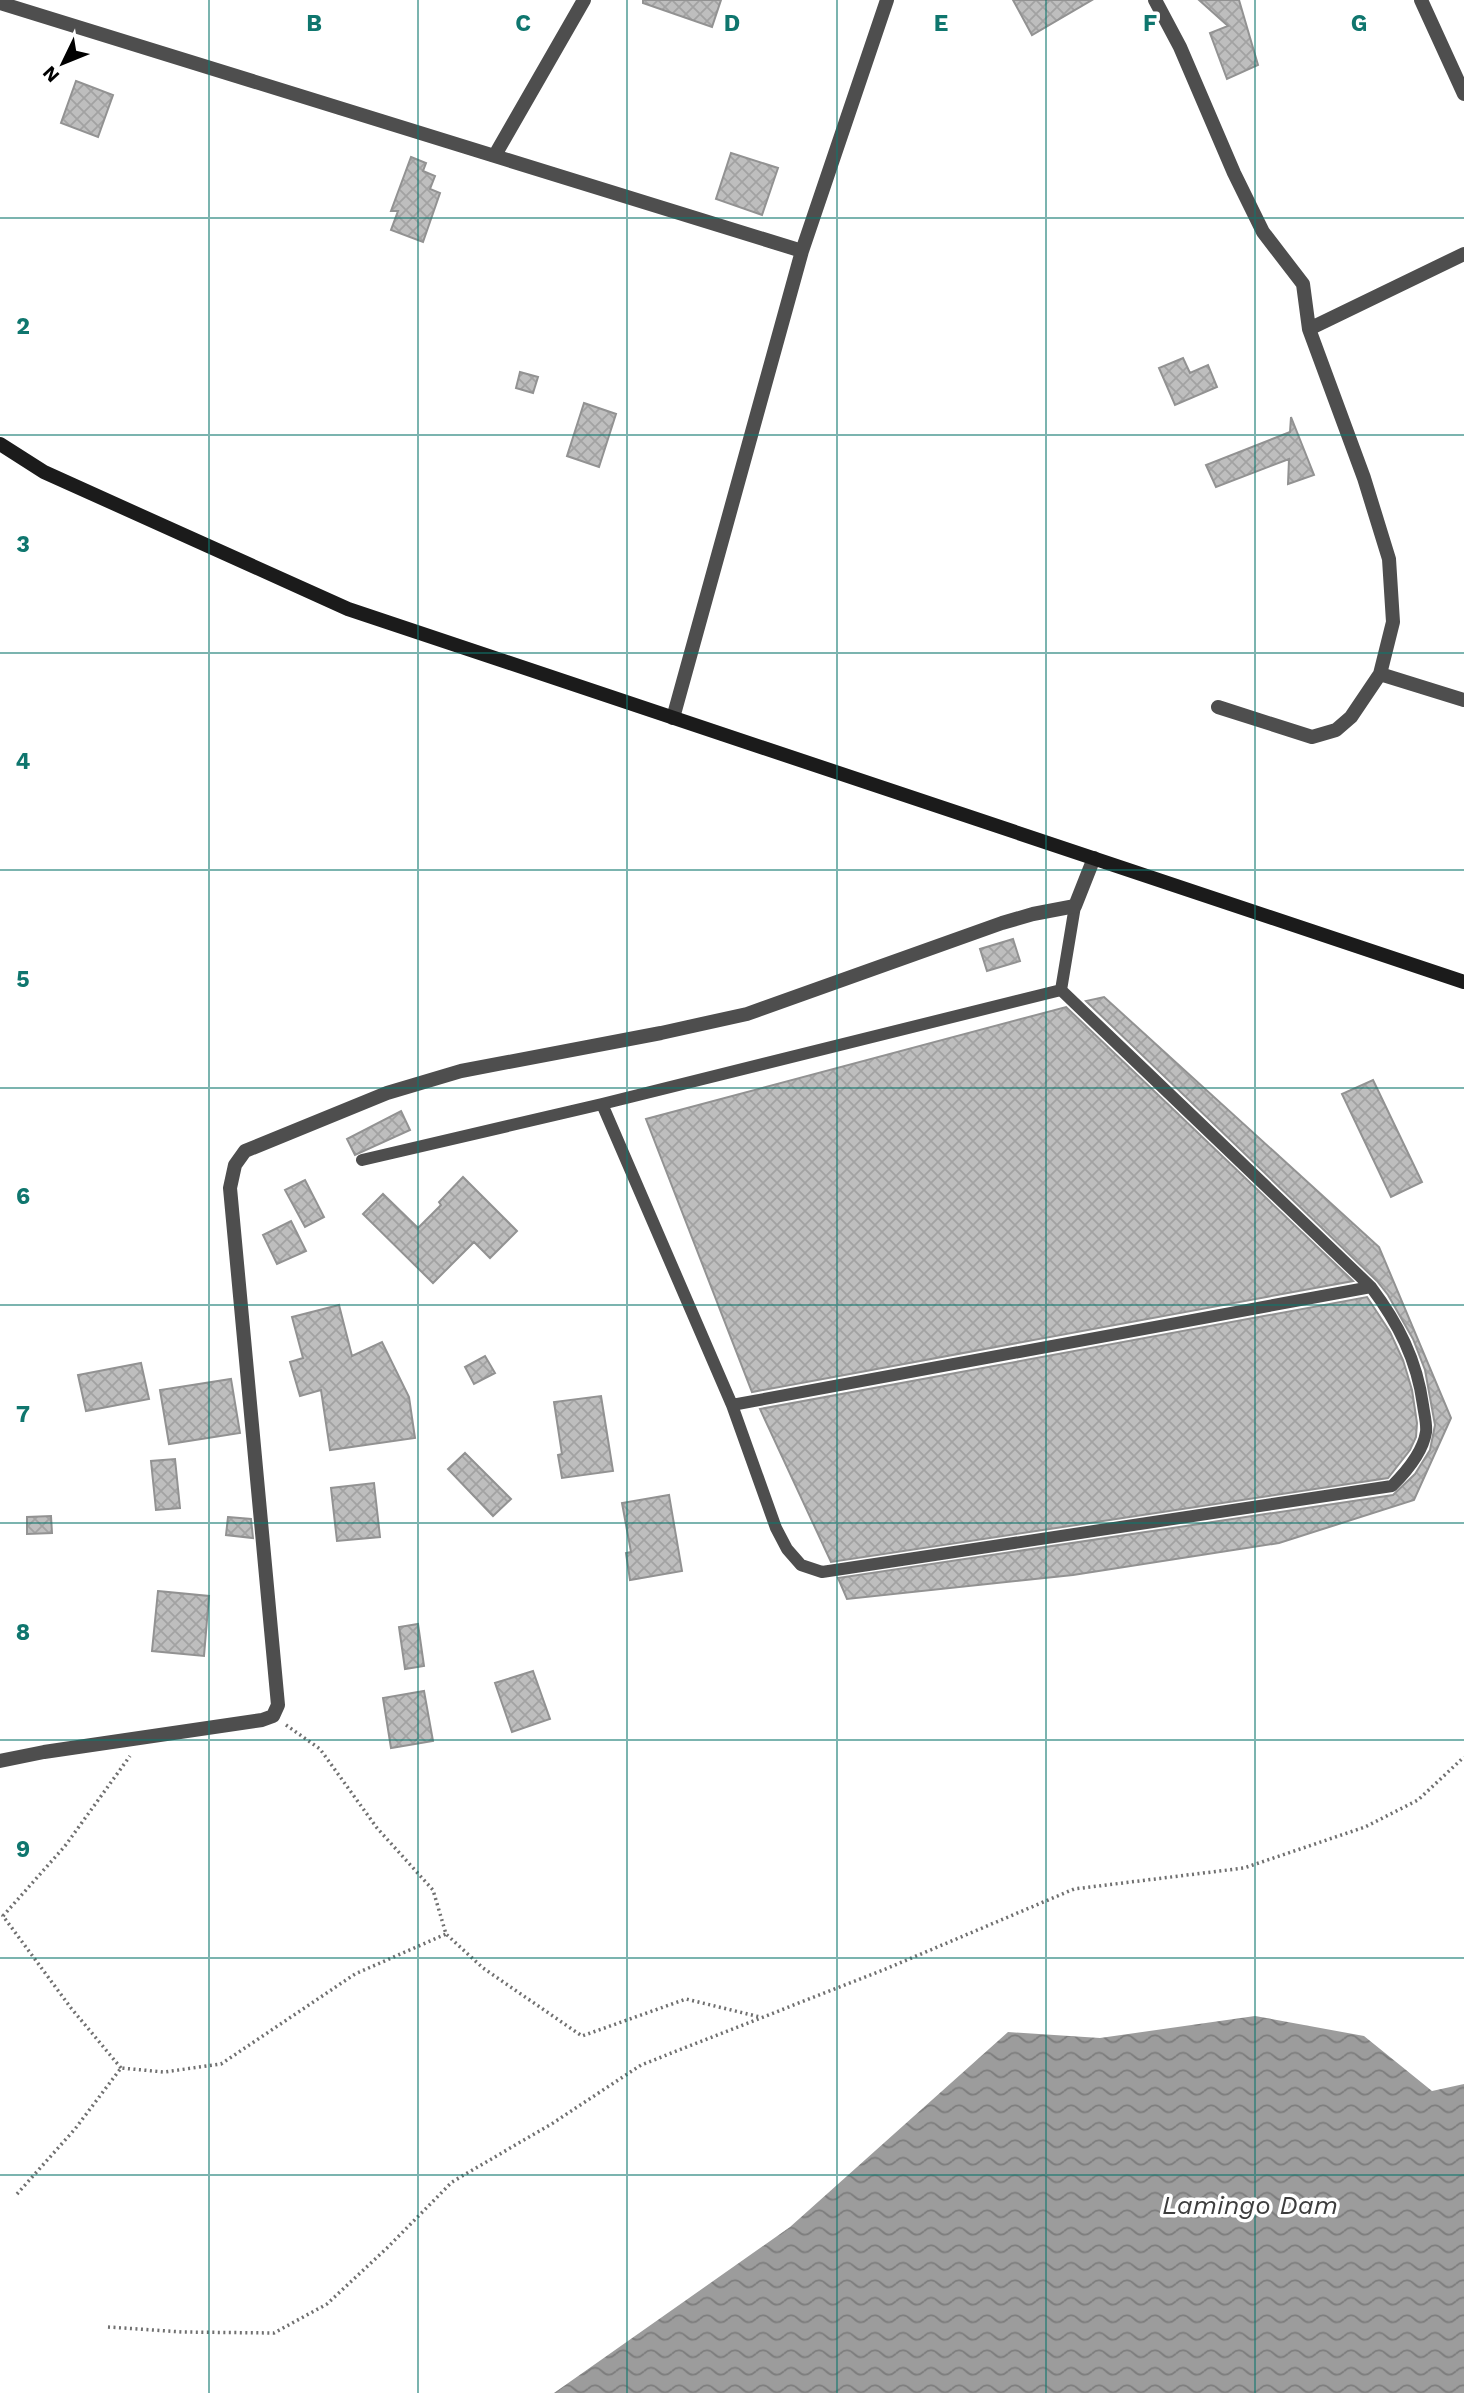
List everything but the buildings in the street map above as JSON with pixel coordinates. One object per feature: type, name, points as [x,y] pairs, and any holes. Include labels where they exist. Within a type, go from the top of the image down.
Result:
[{"type":"main road","points":[[0,444],[44,472],[348,609],[1464,982]]},
{"type":"street","points":[[495,155],[584,0]]},
{"type":"street","points":[[673,718],[802,251],[887,0]]},
{"type":"street","points":[[1155,0],[1180,47],[1234,173],[1263,232],[1303,284],[1310,329],[1364,478],[1389,559],[1393,622],[1380,674],[1351,717],[1336,730],[1312,737],[1218,707]]},
{"type":"street","points":[[1421,0],[1464,94]]},
{"type":"street","points":[[0,3],[802,251]]},
{"type":"street","points":[[1310,329],[1464,254]]},
{"type":"street","points":[[1380,674],[1464,700]]},
{"type":"street","points":[[0,1761],[262,1720],[273,1716],[278,1705],[230,1188],[235,1165],[245,1151],[387,1093],[461,1071],[747,1014],[1002,923],[1075,906],[1094,858]]},
{"type":"lane","points":[[1061,990],[1075,906]]},
{"type":"lane","points":[[362,1160],[603,1104],[1061,990]]},
{"type":"lane","points":[[603,1104],[732,1405],[776,1528],[787,1549],[801,1565],[822,1572],[1392,1486],[1412,1466],[1426,1432],[1419,1379],[1407,1345],[1392,1315],[1371,1287],[1061,990]]},
{"type":"lane","points":[[732,1405],[1371,1287]]},
{"type":"path","points":[[273,1716],[320,1749],[377,1828],[433,1890],[446,1934],[483,1968],[582,2036],[686,1999],[762,2017]]},
{"type":"path","points":[[144,1737],[65,1846],[3,1916],[71,2008],[121,2068],[164,2073],[220,2064],[355,1974],[446,1934]]},
{"type":"path","points":[[108,2326],[182,2332],[274,2333],[327,2304],[452,2182],[553,2123],[641,2065],[888,1968],[1074,1889],[1244,1868],[1365,1827],[1418,1800],[1464,1757]]},
{"type":"path","points":[[17,2194],[75,2129],[121,2068]]},
{"type":"water","name":"Lamingo Dam","points":[[1255,2016],[1364,2036],[1432,2091],[1464,2084],[1464,2393],[554,2393],[790,2227],[1008,2032],[1100,2038]]}]
